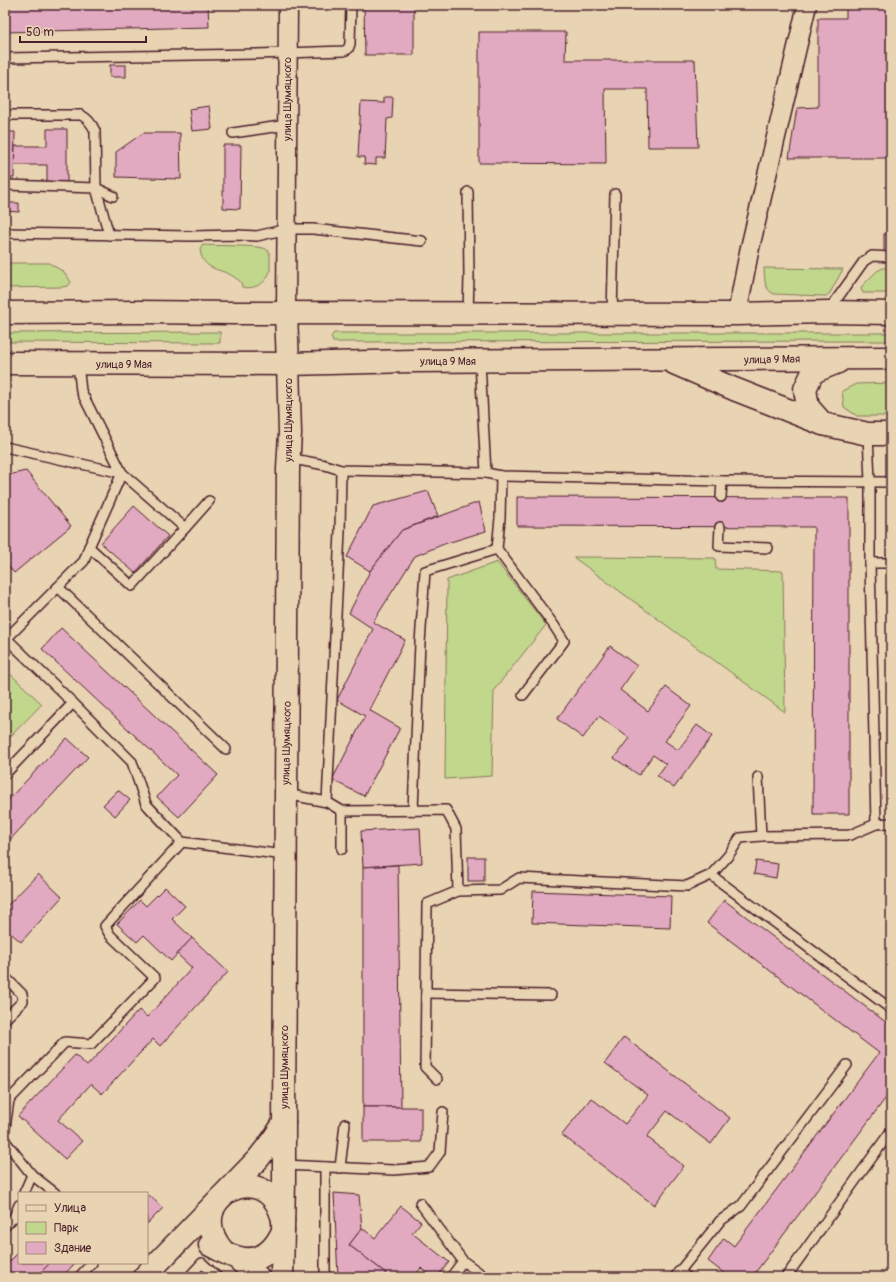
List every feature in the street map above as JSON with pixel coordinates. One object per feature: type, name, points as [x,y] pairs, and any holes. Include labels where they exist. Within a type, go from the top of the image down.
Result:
[{"type":"main road","points":[[5,313],[891,313]]},
{"type":"main road","name":"улица Шумяцкого","points":[[282,1277],[288,458],[290,433],[286,313]]},
{"type":"main road","points":[[823,424],[808,407],[805,389],[813,372],[847,358]]},
{"type":"main road","name":"улица 9 Мая","points":[[5,363],[288,364],[365,362],[891,358]]},
{"type":"main road","points":[[668,360],[734,389],[823,424],[868,434],[891,434]]},
{"type":"main road","points":[[146,1272],[258,1159],[284,1123]]},
{"type":"main road","points":[[176,1243],[194,1241],[209,1244],[230,1254],[249,1259],[260,1257],[270,1251],[278,1242],[283,1226],[281,1209],[275,1199],[266,1191],[255,1187],[243,1186],[223,1194],[212,1213],[210,1224],[214,1238],[230,1254],[258,1277]]},
{"type":"street","name":"улица Шумяцкого","points":[[286,313],[288,5]]},
{"type":"street","points":[[737,314],[749,252],[807,5]]},
{"type":"lane","points":[[5,58],[257,54],[344,51],[348,49],[350,44],[351,5]]},
{"type":"lane","points":[[5,114],[81,116],[85,117],[93,126],[95,131],[96,188],[109,234]]},
{"type":"lane","points":[[233,133],[287,125]]},
{"type":"lane","points":[[5,185],[96,188],[113,196]]},
{"type":"lane","points":[[468,192],[468,314]]},
{"type":"lane","points":[[612,313],[615,194]]},
{"type":"lane","points":[[5,233],[257,236],[287,229],[313,229],[422,241]]},
{"type":"lane","points":[[828,312],[864,261],[872,256],[891,257]]},
{"type":"lane","points":[[480,362],[486,473]]},
{"type":"lane","points":[[78,364],[82,391],[122,473],[185,528]]},
{"type":"lane","points":[[868,434],[876,824]]},
{"type":"lane","points":[[5,447],[122,473]]},
{"type":"lane","points":[[288,458],[326,465],[341,470],[486,473],[501,476],[722,481],[891,482]]},
{"type":"lane","points":[[327,802],[340,532],[341,470]]},
{"type":"lane","points":[[122,473],[84,561],[6,638],[132,762],[146,804],[182,842],[285,855]]},
{"type":"lane","points":[[501,476],[500,518],[497,549],[564,641],[523,695]]},
{"type":"lane","points":[[721,497],[722,481]]},
{"type":"lane","points":[[89,547],[132,586],[209,501]]},
{"type":"lane","points":[[720,527],[720,546],[768,548]]},
{"type":"lane","points":[[413,810],[420,643],[425,571],[497,549]]},
{"type":"lane","points":[[870,563],[891,563]]},
{"type":"lane","points":[[58,587],[226,749]]},
{"type":"lane","points":[[5,774],[73,703]]},
{"type":"lane","points":[[758,777],[760,836]]},
{"type":"lane","points":[[285,794],[327,802],[342,811],[446,810],[456,829],[458,891]]},
{"type":"lane","points":[[342,811],[342,848]]},
{"type":"lane","points":[[437,1079],[425,1067],[427,904],[458,891],[500,890],[519,878],[687,886],[711,875],[728,856],[740,838],[760,836],[850,835],[876,824],[891,823]]},
{"type":"lane","points":[[5,1128],[7,1098],[65,1042],[91,1044],[154,978],[110,935],[105,926],[182,842]]},
{"type":"lane","points":[[711,875],[891,1009]]},
{"type":"lane","points":[[5,977],[22,994],[23,1001],[5,1019]]},
{"type":"lane","points":[[426,993],[551,995]]},
{"type":"lane","points":[[687,1277],[677,1274],[720,1221],[741,1206],[847,1064]]},
{"type":"lane","points":[[284,1165],[394,1170],[429,1167],[440,1152],[444,1112]]},
{"type":"lane","points":[[340,1168],[345,1124]]},
{"type":"lane","points":[[786,1277],[891,1131]]},
{"type":"lane","points":[[5,1141],[32,1175],[54,1192]]},
{"type":"lane","points":[[325,1168],[325,1277]]},
{"type":"lane","points":[[24,1192],[32,1175]]},
{"type":"lane","points":[[420,1204],[463,1261],[485,1277]]},
{"type":"lane","points":[[5,1226],[14,1217],[18,1207]]},
{"type":"lane","points":[[451,1277],[463,1261]]},
{"type":"lane","points":[[189,1277],[202,1262],[218,1277]]},
{"type":"lane","points":[[79,1277],[91,1264]]},
{"type":"green space","points":[[203,245],[246,246],[266,249],[270,255],[269,275],[263,282],[256,286],[247,288],[242,287],[241,282],[233,276],[209,266],[203,260],[200,249]]},
{"type":"green space","points":[[5,263],[49,263],[64,272],[71,282],[68,286],[61,287],[5,288]]},
{"type":"green space","points":[[764,268],[843,269],[830,293],[823,296],[774,294],[770,292],[766,286]]},
{"type":"green space","points":[[883,268],[891,268],[891,293],[863,293],[861,289],[862,286],[877,271]]},
{"type":"green space","points":[[220,332],[220,343],[5,342],[5,333]]},
{"type":"green space","points":[[334,333],[891,333],[891,341],[333,342],[331,337]]},
{"type":"green space","points":[[891,383],[891,416],[857,416],[844,407],[842,391],[856,384]]},
{"type":"green space","points":[[573,557],[715,558],[716,569],[783,571],[785,712]]},
{"type":"green space","points":[[497,562],[546,625],[494,690],[492,776],[445,779],[447,580]]},
{"type":"green space","points":[[5,669],[42,704],[5,742]]},
{"type":"building","points":[[5,5],[208,5],[209,27],[5,32]]},
{"type":"building","points":[[364,5],[414,5],[414,55],[365,55]]},
{"type":"building","points":[[846,5],[891,5],[891,144],[888,144],[888,158],[789,158],[797,108],[818,107],[818,18],[846,18]]},
{"type":"building","points":[[479,32],[566,32],[565,60],[695,60],[698,147],[648,147],[647,89],[605,89],[606,164],[479,163]]},
{"type":"building","points":[[110,65],[126,65],[126,77],[110,77]]},
{"type":"building","points":[[384,97],[393,97],[392,118],[387,119],[385,158],[376,158],[376,165],[364,164],[365,157],[358,157],[361,102],[384,103]]},
{"type":"building","points":[[209,106],[212,129],[192,131],[189,109]]},
{"type":"building","points":[[47,129],[67,129],[67,185],[47,185],[47,165],[14,165],[15,146],[47,146]]},
{"type":"building","points":[[5,132],[15,132],[14,178],[5,178]]},
{"type":"building","points":[[143,133],[180,133],[181,179],[116,177],[116,152]]},
{"type":"building","points":[[223,145],[241,145],[240,209],[223,208]]},
{"type":"building","points":[[5,203],[19,203],[19,212],[5,211]]},
{"type":"building","points":[[884,234],[891,234],[891,253],[884,253]]},
{"type":"building","points":[[26,471],[71,526],[14,573],[5,562],[5,477]]},
{"type":"building","points":[[428,491],[438,516],[402,530],[370,571],[347,557],[373,506]]},
{"type":"building","points":[[517,497],[849,498],[849,814],[813,814],[814,527],[517,526]]},
{"type":"building","points":[[479,502],[486,531],[444,544],[415,556],[373,622],[405,640],[369,710],[400,728],[364,796],[332,780],[365,716],[337,700],[373,629],[349,613],[370,571],[402,530]]},
{"type":"building","points":[[134,506],[168,536],[135,573],[101,543]]},
{"type":"building","points":[[61,628],[218,775],[179,817],[157,797],[177,775],[42,649]]},
{"type":"building","points":[[610,646],[637,666],[620,690],[648,711],[666,687],[691,706],[665,741],[678,750],[697,725],[712,736],[674,788],[657,776],[666,764],[653,755],[639,775],[614,758],[629,738],[599,716],[583,738],[557,719]]},
{"type":"building","points":[[67,738],[88,757],[5,845],[5,803]]},
{"type":"building","points":[[118,790],[130,800],[115,816],[103,805]]},
{"type":"building","points":[[420,828],[422,863],[363,867],[361,831]]},
{"type":"building","points":[[468,857],[484,857],[484,881],[468,881]]},
{"type":"building","points":[[756,861],[778,864],[776,878],[754,874]]},
{"type":"building","points":[[398,865],[401,1107],[363,1107],[363,867]]},
{"type":"building","points":[[38,874],[62,897],[21,942],[5,928],[5,908]]},
{"type":"building","points":[[165,887],[185,906],[172,919],[192,938],[171,961],[144,935],[137,942],[117,924],[140,900],[146,906]]},
{"type":"building","points":[[533,891],[671,896],[670,928],[532,923]]},
{"type":"building","points":[[724,900],[891,1026],[891,1091],[752,1277],[729,1277],[708,1261],[724,1238],[734,1246],[879,1053],[707,923]]},
{"type":"building","points":[[192,938],[228,972],[160,1046],[153,1039],[102,1094],[91,1084],[58,1120],[82,1141],[65,1159],[18,1116],[75,1055],[87,1066],[139,1010],[147,1017],[192,968],[177,954]]},
{"type":"building","points":[[624,1037],[730,1118],[711,1144],[667,1111],[647,1137],[684,1166],[654,1205],[562,1135],[591,1098],[625,1124],[648,1095],[605,1063]]},
{"type":"building","points":[[363,1107],[421,1107],[421,1142],[363,1142]]},
{"type":"building","points":[[334,1193],[359,1195],[362,1228],[349,1245],[386,1273],[383,1277],[338,1277]]},
{"type":"building","points":[[149,1195],[163,1208],[148,1223]]},
{"type":"building","points":[[401,1206],[421,1222],[412,1233],[449,1262],[437,1277],[432,1277],[421,1268],[414,1277],[383,1277],[386,1273],[349,1245],[362,1228],[375,1238]]},
{"type":"building","points":[[18,1253],[18,1264],[49,1264],[36,1277],[5,1277],[5,1266]]},
{"type":"building","points":[[49,1264],[74,1264],[62,1277],[36,1277]]}]
